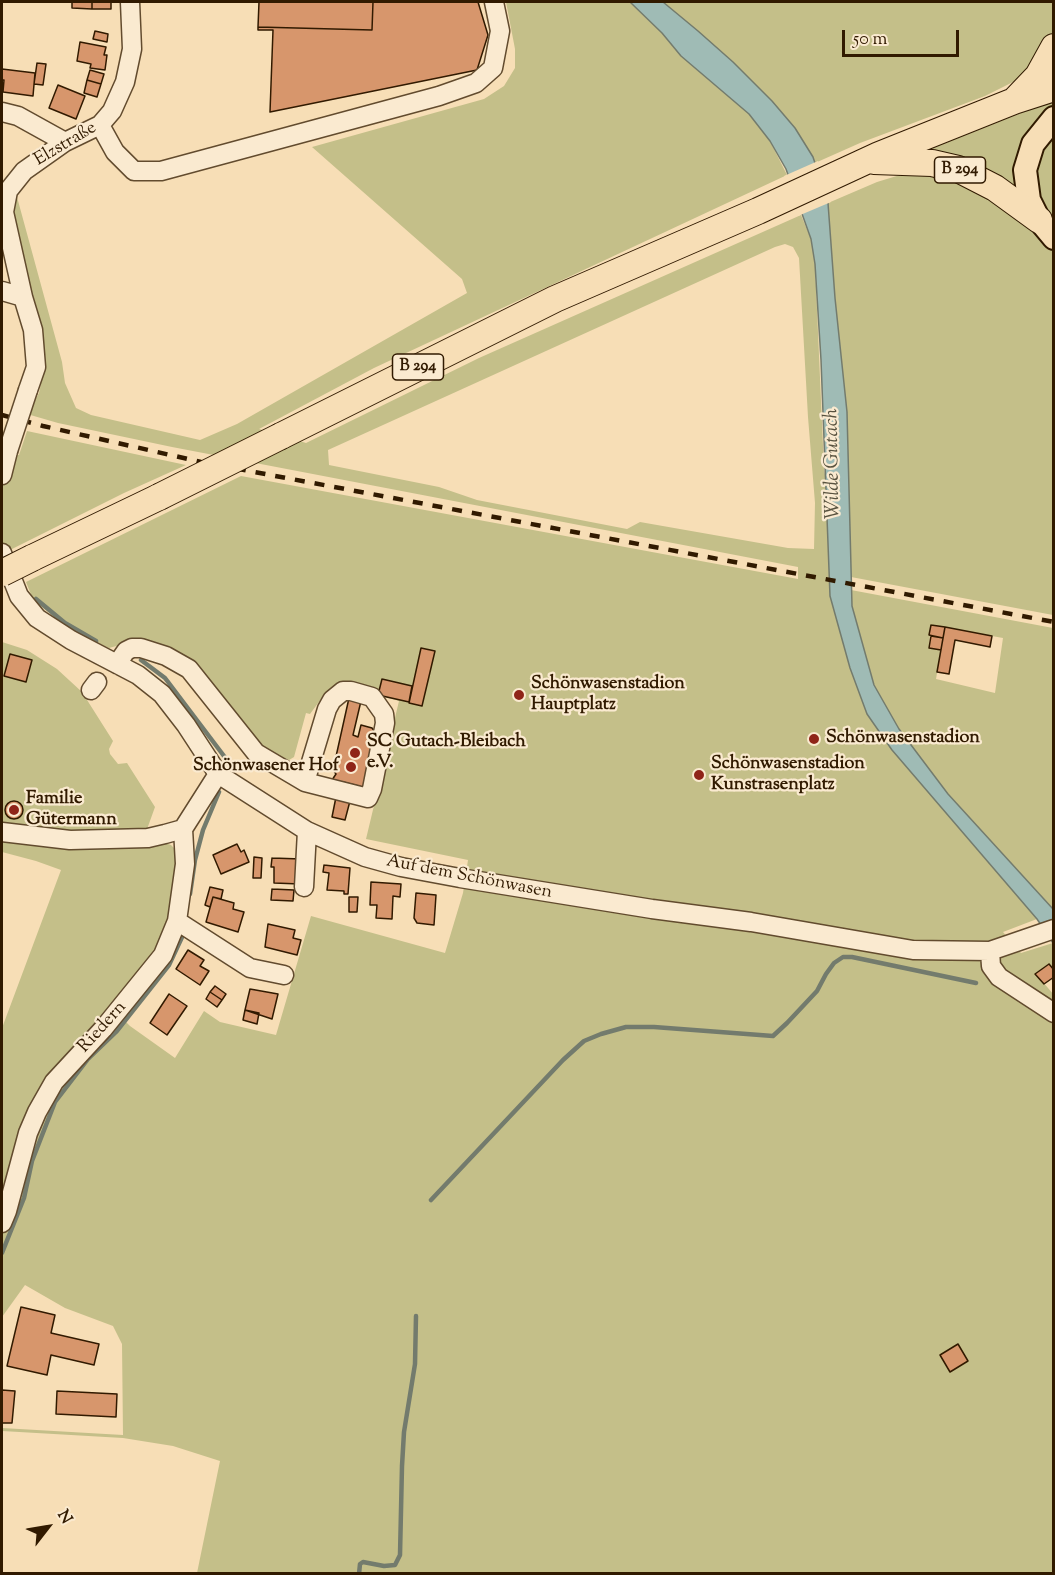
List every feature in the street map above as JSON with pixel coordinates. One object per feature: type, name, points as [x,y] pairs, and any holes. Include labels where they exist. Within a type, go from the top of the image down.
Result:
[{"type":"highway","name":"B 294","points":[[1014,101],[1038,76],[1053,47]]},
{"type":"highway","name":"B 294","points":[[2,573],[555,299],[868,161],[1014,101],[1053,88]]},
{"type":"highway","name":"B 294","points":[[868,161],[932,163],[958,169],[995,188],[1046,229]]},
{"type":"main road","name":"B 294","points":[[1046,229],[1029,200],[1025,170],[1033,144],[1053,118]]},
{"type":"street","name":"Elzstraße","points":[[2,475],[36,367],[33,330],[22,297],[4,212],[8,191],[24,171],[65,142],[100,125],[112,111],[125,82],[132,49],[130,2]]},
{"type":"street","points":[[100,125],[115,152],[134,171],[161,171],[439,96],[476,83],[494,68],[500,31],[494,2]]},
{"type":"street","points":[[2,112],[18,116],[65,142]]},
{"type":"street","points":[[2,291],[22,297]]},
{"type":"street","name":"Auf dem Schönwasen","points":[[2,552],[19,596],[37,618],[71,640],[138,675],[162,694],[186,725],[218,774],[307,831],[365,857],[401,867],[460,878],[652,909],[751,922],[913,950],[990,951],[1053,929]]},
{"type":"street","points":[[117,664],[126,651],[141,648],[166,656],[189,669],[256,753],[305,782],[368,798],[386,723],[384,714],[372,697],[351,691],[343,692],[332,700],[327,709],[305,782]]},
{"type":"street","points":[[2,832],[70,840],[148,838],[183,829],[218,774]]},
{"type":"street","name":"Riedern","points":[[2,1223],[28,1133],[54,1082],[103,1029],[164,955],[177,921],[185,864],[183,829]]},
{"type":"street","points":[[304,887],[307,831]]},
{"type":"street","points":[[177,921],[250,968],[284,975]]},
{"type":"street","points":[[990,951],[991,966],[999,977],[1053,1013]]},
{"type":"shaded area","points":[[506,2],[630,2],[662,33],[681,56],[749,114],[770,141],[787,175],[374,368],[259,429],[306,443],[479,358],[801,215],[811,239],[815,264],[824,469],[867,714],[892,750],[1037,919],[1003,932],[1021,953],[1053,943],[1053,970],[1048,964],[1036,974],[1054,995],[1053,1573],[197,1573],[220,1461],[173,1446],[123,1438],[2,1431],[2,1428],[123,1435],[122,1344],[113,1326],[65,1308],[25,1285],[2,1317],[2,1028],[61,870],[2,852],[2,642],[27,650],[57,669],[82,692],[113,741],[109,749],[110,754],[118,764],[127,763],[155,807],[146,832],[171,845],[178,852],[172,910],[160,944],[148,963],[111,1007],[130,1026],[175,1058],[204,1011],[220,1022],[276,1035],[311,916],[445,953],[463,893],[468,860],[366,839],[399,701],[378,695],[378,691],[346,684],[332,689],[324,695],[310,714],[306,713],[294,757],[289,760],[269,756],[217,691],[135,641],[109,648],[72,631],[38,604],[32,597],[26,582],[241,476],[798,579],[798,567],[172,447],[58,423],[27,414],[39,393],[45,363],[42,337],[13,210],[17,197],[62,362],[65,383],[76,408],[91,415],[200,440],[237,424],[467,293],[462,279],[312,147],[484,99],[504,86],[515,68],[515,49]],"holes":[[[785,244],[793,247],[799,258],[815,503],[814,549],[788,548],[640,522],[627,529],[477,500],[439,487],[329,465],[328,450],[775,247]]]},
{"type":"shaded area","points":[[663,2],[1053,2],[1053,32],[1047,51],[1026,74],[1015,81],[985,96],[860,143],[815,163],[795,128],[772,101],[733,62]]},
{"type":"shaded area","points":[[1051,101],[1053,107],[1036,122],[1030,131],[1022,194],[918,154]]},
{"type":"shaded area","points":[[1053,128],[1053,230],[1033,194],[1035,152]]},
{"type":"shaded area","points":[[927,172],[987,190],[1053,247],[1053,615],[851,577],[847,412],[828,203],[877,182],[900,175]]},
{"type":"shaded area","points":[[27,431],[186,465],[2,554],[2,449],[19,455]]},
{"type":"shaded area","points":[[851,590],[1053,628],[1053,909],[948,794],[899,729],[874,685],[852,606]],"holes":[[[931,625],[1003,638],[995,693],[936,679],[941,650],[929,648]]]},
{"type":"water","name":"Wilde Gutach","points":[[630,2],[663,2],[698,31],[772,101],[795,128],[813,157],[828,203],[847,412],[852,606],[874,685],[899,729],[948,794],[1053,909],[1053,943],[1037,919],[892,750],[867,714],[850,668],[830,596],[821,360],[815,264],[811,239],[786,169],[770,141],[749,114],[681,56],[662,33]]},
{"type":"pier","points":[[818,161],[831,202],[798,216],[784,176]]},
{"type":"building","points":[[72,2],[92,2],[92,9],[72,8]]},
{"type":"building","points":[[92,2],[111,2],[111,9],[92,9]]},
{"type":"building","points":[[259,2],[373,2],[372,30],[258,27]]},
{"type":"building","points":[[373,2],[478,2],[488,35],[477,70],[270,112],[273,30],[258,30],[258,27],[372,30]]},
{"type":"building","points":[[95,31],[108,34],[107,42],[93,39]]},
{"type":"building","points":[[80,42],[106,47],[105,70],[90,68],[91,64],[77,61]]},
{"type":"building","points":[[37,63],[46,64],[43,85],[34,84]]},
{"type":"building","points":[[2,69],[35,73],[33,96],[3,92]]},
{"type":"building","points":[[90,70],[104,74],[101,84],[87,80]]},
{"type":"building","points":[[87,80],[101,84],[97,97],[84,93]]},
{"type":"building","points":[[58,85],[85,96],[76,119],[49,108]]},
{"type":"building","points":[[931,625],[945,627],[943,638],[929,635]]},
{"type":"building","points":[[945,627],[992,636],[990,647],[955,640],[949,674],[937,672]]},
{"type":"building","points":[[931,636],[943,638],[941,650],[929,648]]},
{"type":"building","points":[[421,648],[435,651],[422,706],[409,703]]},
{"type":"building","points":[[10,654],[32,660],[26,682],[4,676]]},
{"type":"building","points":[[382,679],[412,686],[409,702],[378,695]]},
{"type":"building","name":"SC Gutach-Bleibach e.V.","points":[[349,698],[361,701],[353,735],[358,737],[361,725],[372,728],[378,736],[366,788],[343,782],[338,785],[332,780],[336,774],[333,770]]},
{"type":"building","points":[[336,797],[350,801],[345,820],[332,817]]},
{"type":"building","name":"Familie Gütermann","points":[[14,801],[20,804],[23,810],[20,816],[14,819],[8,816],[5,810],[8,804]]},
{"type":"building","points":[[237,844],[241,852],[244,850],[249,862],[221,874],[213,855]]},
{"type":"building","points":[[254,857],[262,858],[261,878],[253,878]]},
{"type":"building","points":[[272,858],[301,859],[300,884],[274,883]]},
{"type":"building","points":[[324,865],[350,868],[348,894],[344,894],[344,891],[327,890],[329,873],[323,872]]},
{"type":"building","points":[[371,882],[401,884],[400,897],[393,896],[392,919],[376,918],[377,905],[370,905]]},
{"type":"building","points":[[210,887],[223,890],[221,899],[213,897],[210,907],[205,905]]},
{"type":"building","points":[[272,889],[294,890],[293,901],[271,900]]},
{"type":"building","points":[[416,893],[436,895],[434,925],[417,923],[414,918]]},
{"type":"building","points":[[213,897],[234,903],[233,909],[244,912],[238,932],[206,922]]},
{"type":"building","points":[[349,897],[358,897],[357,912],[349,912]]},
{"type":"building","points":[[268,924],[295,930],[293,938],[301,940],[297,955],[265,947]]},
{"type":"building","points":[[188,950],[204,960],[200,966],[209,971],[200,985],[176,969]]},
{"type":"building","points":[[1049,964],[1054,970],[1054,977],[1044,984],[1035,974]]},
{"type":"building","points":[[215,986],[226,994],[222,1000],[210,992]]},
{"type":"building","points":[[250,989],[278,994],[272,1019],[245,1010]]},
{"type":"building","points":[[210,992],[222,1000],[217,1007],[206,999]]},
{"type":"building","points":[[169,994],[187,1006],[167,1035],[150,1023]]},
{"type":"building","points":[[245,1010],[259,1013],[257,1024],[243,1020]]},
{"type":"building","points":[[21,1307],[55,1315],[51,1333],[99,1344],[94,1365],[51,1355],[47,1375],[7,1366]]},
{"type":"building","points":[[958,1344],[968,1361],[950,1372],[940,1355]]},
{"type":"building","points":[[2,1390],[15,1391],[12,1423],[2,1423]]},
{"type":"building","points":[[57,1391],[117,1394],[116,1417],[56,1414]]},
{"type":"waterway","points":[[36,599],[65,623],[96,641]]},
{"type":"waterway","points":[[141,660],[165,678],[227,760]]},
{"type":"waterway","points":[[190,894],[195,860],[203,830],[219,792]]},
{"type":"waterway","points":[[2,1253],[24,1198],[32,1161],[55,1102],[88,1059],[116,1032],[169,965],[183,935]]},
{"type":"waterway","points":[[431,1200],[563,1060],[584,1041],[601,1034],[626,1027],[654,1027],[773,1036],[817,991],[834,963],[843,957],[976,983]]},
{"type":"waterway","points":[[359,1574],[360,1564],[363,1562],[384,1566],[395,1565],[400,1555],[404,1432],[415,1364],[416,1316]]},
{"type":"railway","points":[[2,415],[201,462],[1054,622]]},
{"type":"place","name":"Schönwasenstadion Hauptplatz","points":[[519,695]]},
{"type":"place","name":"Schönwasenstadion","points":[[814,739]]},
{"type":"place","name":"SC Gutach-Bleibach e.V.","points":[[355,753]]},
{"type":"place","name":"Schönwasener Hof","points":[[351,767]]},
{"type":"place","name":"Schönwasenstadion Kunstrasenplatz","points":[[699,775]]},
{"type":"place","name":"Familie Gütermann","points":[[14,810]]}]
